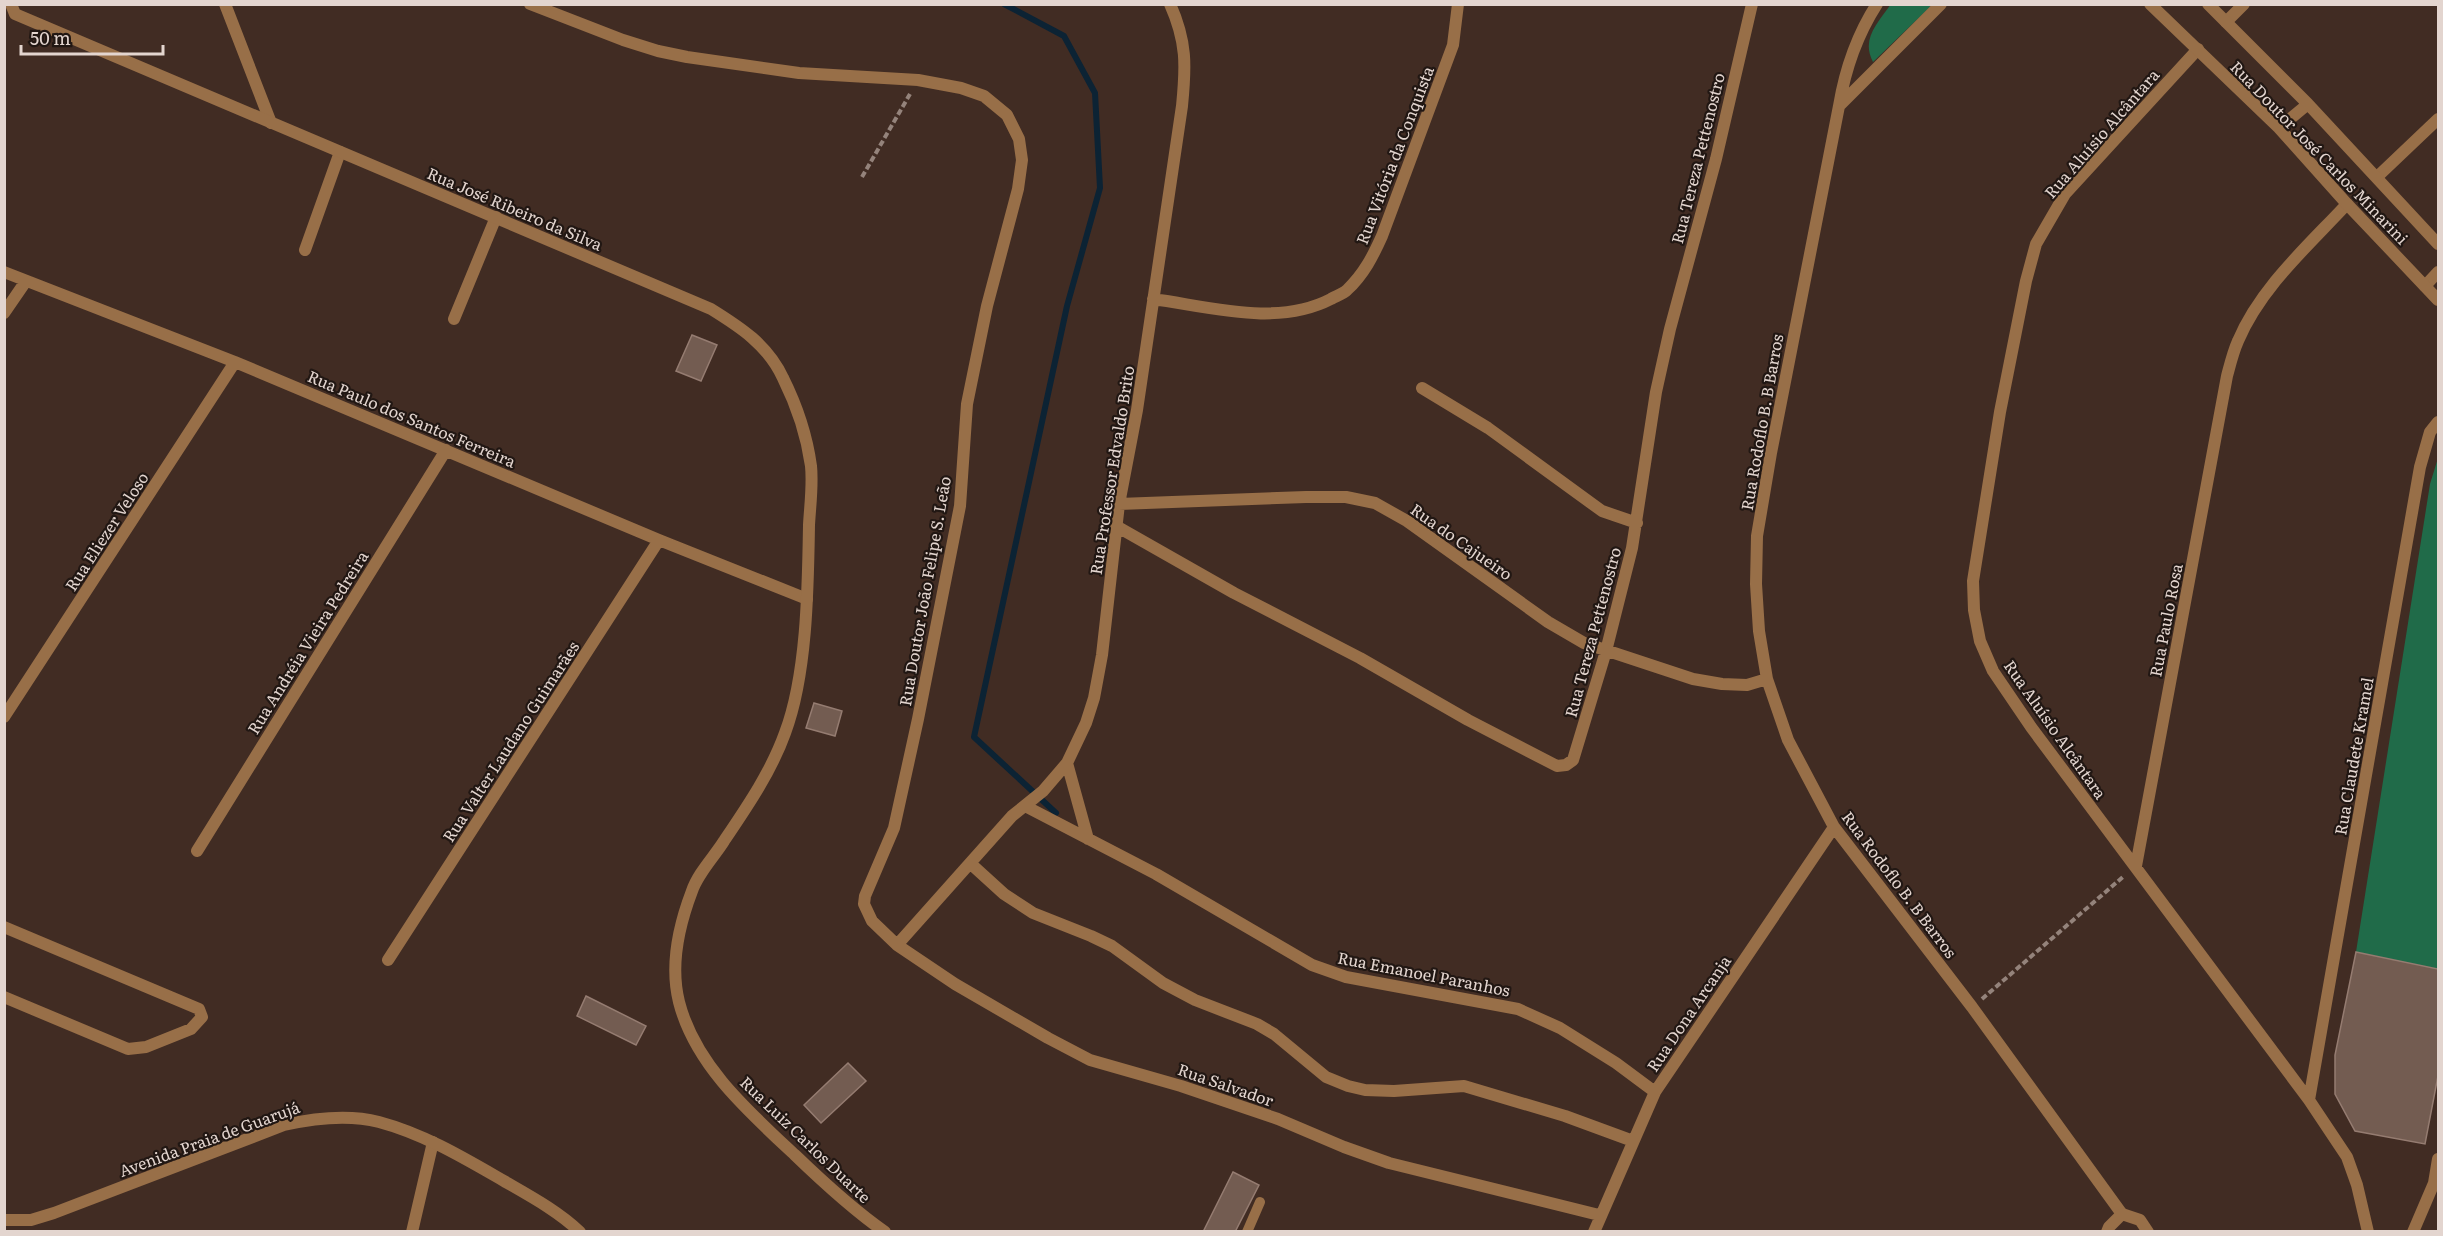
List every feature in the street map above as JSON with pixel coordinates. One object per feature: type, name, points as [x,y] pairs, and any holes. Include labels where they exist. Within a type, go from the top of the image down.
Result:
[{"type":"street","points":[[225,4],[271,123]]},
{"type":"street","name":"Rua Doutor João Felipe S. Leão","points":[[530,4],[623,40],[687,57],[799,73],[918,80],[961,88],[984,96],[1007,115],[1019,139],[1022,160],[1018,189],[987,306],[967,404],[960,506],[907,772],[894,828],[865,896],[864,904],[872,921]]},
{"type":"street","name":"Rua Professor Edvaldo Brito","points":[[897,945],[1012,816],[1043,791],[1067,763],[1086,723],[1094,698],[1102,655],[1119,504],[1137,410],[1154,299],[1186,66],[1185,46],[1170,4]]},
{"type":"street","name":"Rua Vitória da Conquista","points":[[1154,299],[1263,314],[1286,314],[1317,306],[1346,291],[1370,263],[1382,236],[1453,45],[1458,4]]},
{"type":"street","name":"Rua Tereza Pettenostro","points":[[1116,526],[1234,593],[1360,658],[1468,720],[1557,766],[1566,765],[1573,760],[1606,651],[1637,523],[1661,371],[1716,159],[1752,4]]},
{"type":"street","name":"Rua Rodoflo B. B Barros","points":[[1877,4],[1853,51],[1843,85],[1757,536],[1757,608],[1767,679],[1788,740],[1834,827],[1972,1007],[2122,1214]]},
{"type":"street","points":[[1839,106],[1941,4]]},
{"type":"street","name":"Rua Doutor José Carlos Minarini","points":[[2150,4],[2279,128],[2347,204],[2439,300]]},
{"type":"street","name":"Rua Doutor José Carlos Minarini","points":[[2208,4],[2308,104],[2439,244]]},
{"type":"street","points":[[2226,22],[2244,4]]},
{"type":"street","name":"Rua José Ribeiro da Silva","points":[[10,10],[711,309],[750,333],[769,355],[783,377],[800,425],[811,466],[807,598]]},
{"type":"street","name":"Rua Aluísio Alcântara","points":[[2198,49],[2065,194],[2036,244],[2026,281],[2000,411],[1973,581],[1974,610],[1980,641],[1993,671],[2031,727],[2309,1100],[2348,1156],[2368,1232]]},
{"type":"street","points":[[2279,128],[2308,104]]},
{"type":"street","points":[[2377,177],[2439,119]]},
{"type":"street","points":[[305,250],[340,152]]},
{"type":"street","name":"Rua Paulo Rosa","points":[[2136,866],[2227,376],[2237,342],[2255,308],[2281,275],[2347,204]]},
{"type":"street","points":[[454,319],[496,217]]},
{"type":"street","name":"Rua Paulo dos Santos Ferreira","points":[[4,272],[235,362],[659,540],[807,598]]},
{"type":"street","points":[[2425,286],[2439,272]]},
{"type":"street","points":[[4,313],[26,281]]},
{"type":"street","name":"Rua Eliezer Veloso","points":[[4,717],[235,362]]},
{"type":"street","points":[[1422,388],[1488,428],[1602,511],[1637,523]]},
{"type":"street","name":"Rua Claudete Kramel","points":[[2309,1100],[2421,467],[2430,432],[2439,422]]},
{"type":"street","name":"Rua Andréia Vieira Pedreira","points":[[197,851],[446,450]]},
{"type":"street","name":"Rua do Cajueiro","points":[[1119,504],[1306,497],[1346,497],[1376,503],[1407,521],[1548,622],[1584,643],[1693,679],[1747,685],[1767,679]]},
{"type":"street","name":"Rua Valter Laudano Guimarães","points":[[388,960],[659,540]]},
{"type":"street","name":"Rua Luiz Carlos Duarte","points":[[807,598],[798,683],[785,733],[768,771],[747,808],[693,888],[679,931],[675,967],[679,1001],[693,1039],[721,1078],[753,1115],[830,1189],[885,1232]]},
{"type":"street","points":[[1067,763],[1088,839]]},
{"type":"street","name":"Rua Emanoel Paranhos","points":[[1025,806],[1156,874],[1312,964],[1346,977],[1518,1009],[1560,1028],[1616,1063],[1655,1092]]},
{"type":"street","name":"Rua Dona Arcanja","points":[[1594,1232],[1599,1215],[1655,1092],[1834,827]]},
{"type":"street","points":[[970,864],[1004,894],[1033,914],[1112,946],[1174,989],[1195,1000],[1257,1024],[1326,1077],[1365,1090],[1394,1091],[1464,1086],[1565,1116],[1633,1142]]},
{"type":"street","name":"Rua Salvador","points":[[872,921],[897,945],[966,990],[1048,1038],[1090,1059],[1192,1089],[1278,1119],[1389,1163],[1599,1215]]},
{"type":"street","points":[[4,927],[199,1009],[202,1017],[191,1029],[146,1047],[128,1049],[4,997]]},
{"type":"street","name":"Avenida Praia de Guarujá","points":[[6,1223],[31,1220],[54,1213],[284,1125],[314,1119],[343,1118],[379,1122],[433,1142],[539,1201],[580,1232]]},
{"type":"street","points":[[412,1232],[433,1142]]},
{"type":"street","points":[[2413,1232],[2434,1183],[2439,1159]]},
{"type":"street","points":[[2107,1232],[2122,1214],[2140,1220],[2148,1232]]},
{"type":"lane","points":[[1246,1232],[1260,1202]]},
{"type":"path","points":[[862,177],[918,80]]},
{"type":"path","points":[[1972,1007],[2136,866]]},
{"type":"green space","points":[[1891,4],[1932,5],[1873,62],[1869,46],[1872,32]]},
{"type":"green space","points":[[2438,458],[2438,969],[2356,952],[2430,484]]},
{"type":"building","points":[[692,335],[717,345],[701,381],[676,371]]},
{"type":"building","points":[[814,703],[842,711],[835,736],[806,728]]},
{"type":"building","points":[[2356,952],[2438,969],[2438,1076],[2425,1144],[2355,1131],[2335,1094],[2335,1055]]},
{"type":"building","points":[[586,996],[646,1026],[636,1045],[577,1016]]},
{"type":"building","points":[[848,1063],[866,1081],[821,1123],[804,1105]]},
{"type":"building","points":[[1233,1172],[1259,1185],[1235,1232],[1203,1232]]},
{"type":"waterway","points":[[1004,4],[1064,36],[1095,93],[1100,188],[1067,306],[974,737],[1056,813]]}]
